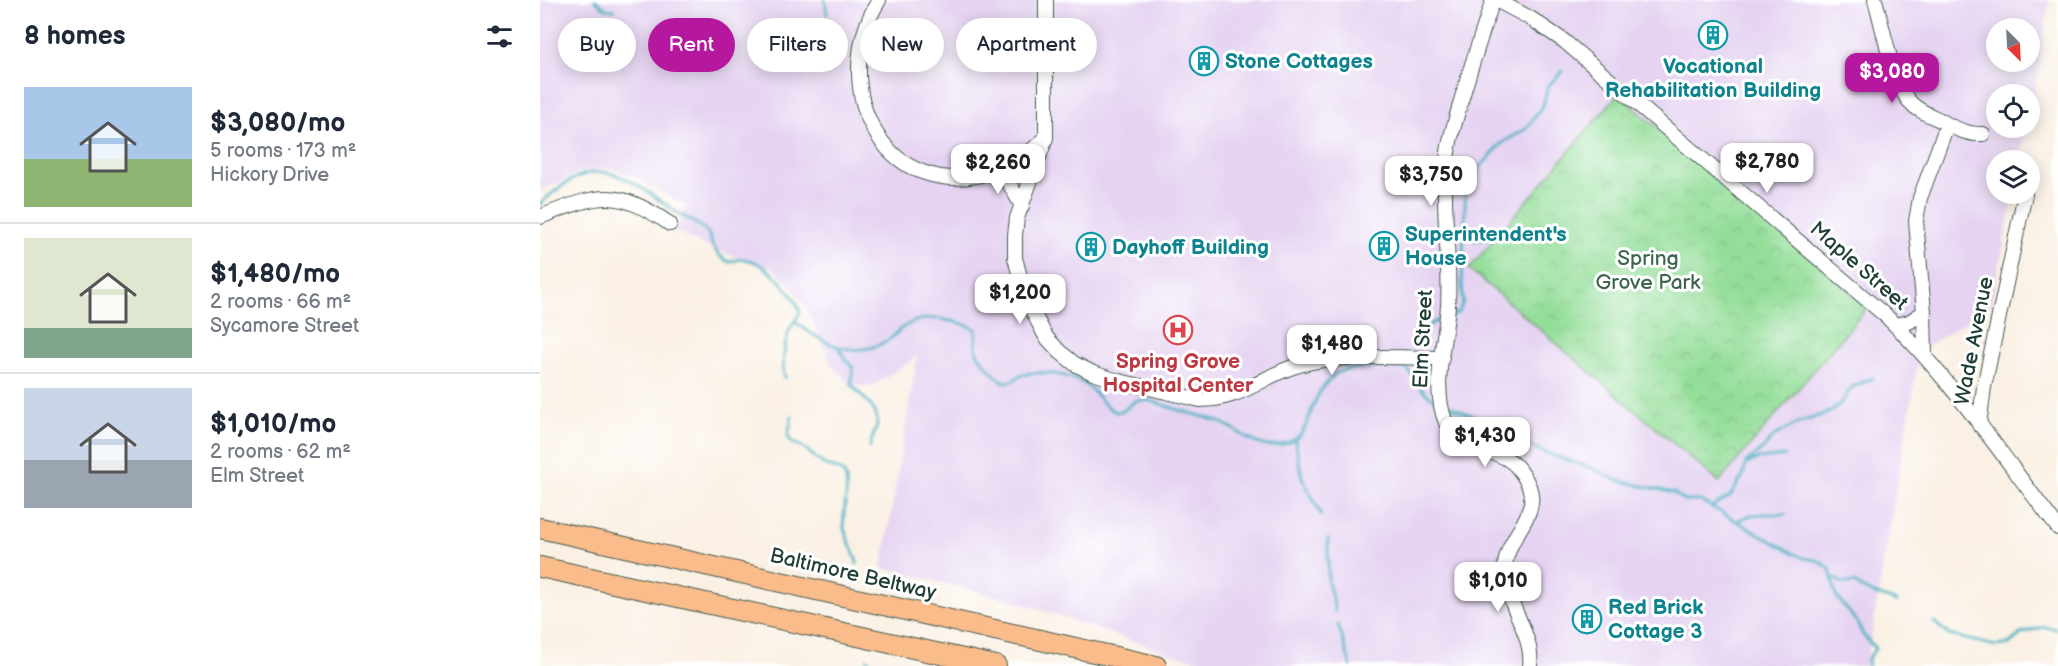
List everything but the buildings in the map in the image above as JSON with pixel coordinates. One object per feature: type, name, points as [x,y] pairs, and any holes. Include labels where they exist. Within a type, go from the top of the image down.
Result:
[{"type":"highway","name":"Baltimore Beltway","points":[[540,528],[1156,666]]},
{"type":"highway","points":[[540,567],[996,666]]},
{"type":"street","points":[[879,0],[864,31],[858,67],[860,89],[882,143],[894,156],[926,174],[943,178],[977,176],[1001,169],[1017,161],[1046,138]]},
{"type":"street","points":[[1046,0],[1046,138],[1022,206],[1015,235],[1015,258],[1026,299],[1046,337],[1059,352],[1075,364],[1093,373],[1193,399],[1215,400],[1249,389],[1299,365],[1350,358],[1442,358]]},
{"type":"street","name":"Maple Street","points":[[1495,0],[1530,18],[1563,41],[1895,326],[1925,357],[1979,425]]},
{"type":"street","name":"Elm Street","points":[[1495,0],[1465,83],[1447,153],[1447,317],[1440,395],[1446,423],[1459,440],[1476,449],[1507,458],[1517,467],[1529,488],[1530,511],[1509,550],[1505,565],[1505,579],[1511,603],[1527,641],[1531,657],[1530,666]]},
{"type":"street","points":[[1875,0],[1895,71],[1904,94],[1917,108],[1947,125],[1973,135],[1983,134]]},
{"type":"street","points":[[1925,357],[1924,312],[1916,234],[1917,208],[1947,125]]},
{"type":"street","points":[[1001,169],[1022,206]]},
{"type":"street","points":[[540,217],[577,203],[608,197],[634,203],[670,224]]},
{"type":"street","points":[[2019,204],[2022,209]]},
{"type":"street","name":"Wade Avenue","points":[[2023,204],[1984,387],[1979,425],[2058,528]]},
{"type":"street","points":[[1895,326],[1909,322],[1924,312]]},
{"type":"shaded area","name":"Spring Grove Hospital Center","points":[[540,0],[2049,0],[2040,58],[2040,18],[1986,18],[1986,72],[2038,72],[2036,84],[1986,84],[1986,138],[2023,138],[2022,150],[1986,150],[1986,204],[2012,204],[1991,305],[1920,351],[1866,666],[1221,666],[1169,653],[1012,600],[882,568],[917,357],[871,387],[851,385],[831,364],[807,309],[790,285],[774,269],[714,250],[674,231],[687,206],[631,175],[607,168],[582,171],[540,191]]},
{"type":"green space","name":"Spring Grove Park","points":[[1618,94],[1868,307],[1719,482],[1469,269]]},
{"type":"waterway","points":[[595,0],[606,9],[614,10]]},
{"type":"waterway","points":[[825,0],[827,15]]},
{"type":"waterway","points":[[1451,316],[1459,312],[1463,302],[1466,183],[1502,143],[1527,128],[1543,105],[1548,86],[1563,71]]},
{"type":"waterway","points":[[540,204],[559,188],[592,173],[607,173],[622,177],[701,227],[708,233],[716,251],[727,261],[743,259],[769,271],[785,286],[800,311],[787,340],[784,360],[785,378]]},
{"type":"waterway","points":[[1474,241],[1491,239]]},
{"type":"waterway","points":[[795,322],[828,343],[851,349],[875,346],[890,339],[908,324],[920,320],[938,319],[961,323],[976,330],[977,352],[988,368],[1002,381],[1011,382],[1022,375],[1036,373],[1064,376],[1083,383],[1105,405],[1116,412],[1123,411],[1135,401],[1152,401],[1215,420],[1254,442],[1266,446],[1296,439],[1307,424],[1313,406],[1324,386],[1335,374],[1345,370],[1362,367],[1405,367],[1425,392],[1436,400]]},
{"type":"waterway","points":[[1412,348],[1423,330],[1442,319]]},
{"type":"waterway","points":[[839,348],[853,368],[851,384],[872,407],[877,418],[870,448]]},
{"type":"waterway","points":[[1713,506],[1730,496],[1743,476],[1746,462],[1763,449],[1774,436],[1798,423],[1830,412],[1841,403],[1852,387],[1873,378]]},
{"type":"waterway","points":[[1445,404],[1474,416],[1543,452],[1594,469],[1616,480],[1674,493],[1685,501],[1701,501],[1793,553],[1817,560],[1830,569],[1836,596],[1875,649],[1868,659],[1868,666]]},
{"type":"waterway","points":[[792,416],[788,436],[792,443],[806,449],[825,465],[841,471],[846,478],[843,522],[857,564]]},
{"type":"waterway","points":[[1295,439],[1302,477],[1321,515]]},
{"type":"waterway","points":[[1746,464],[1758,459],[1785,456]]},
{"type":"waterway","points":[[1739,520],[1756,514],[1785,514]]},
{"type":"waterway","points":[[1328,539],[1328,581],[1335,611]]},
{"type":"waterway","points":[[1832,577],[1842,583],[1854,583],[1869,592],[1897,602]]},
{"type":"waterway","points":[[1934,622],[1949,635],[1996,646],[2009,644],[2022,633],[2044,627],[2058,629]]},
{"type":"waterway","points":[[1338,625],[1351,666]]},
{"type":"waterway","points":[[867,658],[871,664],[885,666]]},
{"type":"place","name":"Vocational Rehabilitation Building","points":[[1713,35]]},
{"type":"place","name":"Stone Cottages","points":[[1204,61]]},
{"type":"place","name":"Superintendent's House","points":[[1384,246]]},
{"type":"place","name":"Dayhoff Building","points":[[1091,247]]},
{"type":"place","name":"Spring Grove Hospital Center","points":[[1178,330]]},
{"type":"place","name":"Red Brick Cottage 3","points":[[1587,619]]}]
